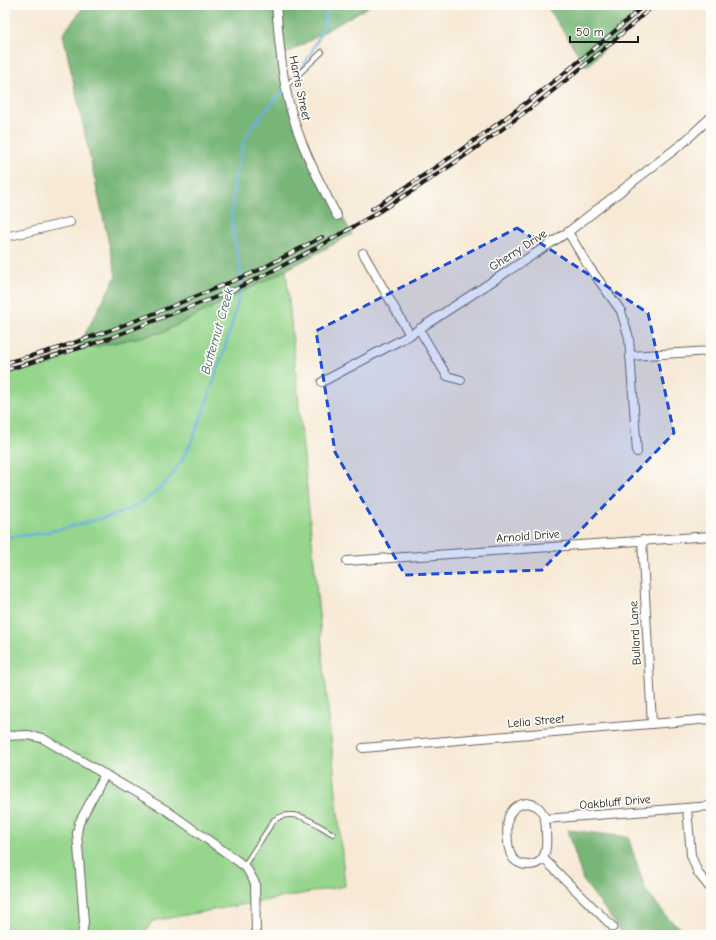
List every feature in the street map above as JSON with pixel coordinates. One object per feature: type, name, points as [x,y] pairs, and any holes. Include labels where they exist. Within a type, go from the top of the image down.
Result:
[{"type":"street","name":"Harris Street","points":[[276,5],[280,50],[289,102],[299,136],[318,180],[337,216]]},
{"type":"street","name":"Gherry Drive","points":[[322,382],[410,335],[568,232],[683,143],[711,116]]},
{"type":"street","points":[[5,237],[70,222]]},
{"type":"street","points":[[568,232],[588,264],[621,311],[629,338],[637,452]]},
{"type":"street","points":[[363,253],[410,335]]},
{"type":"street","points":[[419,329],[447,376],[460,380]]},
{"type":"street","points":[[630,356],[711,351]]},
{"type":"street","name":"Arnold Drive","points":[[347,561],[711,536]]},
{"type":"street","name":"Bullard Lane","points":[[642,540],[652,724]]},
{"type":"street","name":"Lelia Street","points":[[363,748],[711,720]]},
{"type":"street","points":[[5,736],[28,735],[42,738],[166,810],[244,866],[255,883],[256,935]]},
{"type":"street","points":[[82,935],[84,922],[77,833],[79,823],[105,774]]},
{"type":"street","points":[[527,803],[538,807],[542,812],[545,819],[547,849],[543,858],[538,862],[527,865],[516,861],[512,856],[510,851],[508,821],[511,811],[515,807],[527,803]]},
{"type":"street","name":"Oakbluff Drive","points":[[545,819],[711,806]]},
{"type":"street","points":[[687,808],[691,855],[698,874],[711,889]]},
{"type":"street","points":[[543,858],[613,927]]},
{"type":"lane","points":[[286,86],[322,52]]},
{"type":"lane","points":[[244,866],[274,820],[281,815],[299,815],[333,834]]},
{"type":"highlighted area","points":[[517,228],[648,313],[674,433],[542,570],[405,575],[335,452],[316,331]]},
{"type":"green space","points":[[85,5],[371,5],[279,58],[312,164],[352,234],[286,270],[163,332],[76,351],[116,276],[63,34]]},
{"type":"green space","points":[[546,5],[649,5],[587,67]]},
{"type":"green space","points":[[286,270],[345,886],[152,921],[144,935],[5,935],[5,375],[76,351],[163,332]]},
{"type":"green space","points":[[568,830],[628,837],[646,891],[669,919],[690,935],[624,935],[583,880]]},
{"type":"waterway","name":"Butternut Creek","points":[[300,71],[322,31],[328,5]]},
{"type":"waterway","name":"Butternut Creek","points":[[5,537],[67,528],[117,514],[138,504],[156,492],[170,477],[182,460],[191,442],[214,381],[231,327],[241,288],[241,271],[233,232],[232,202],[236,173],[243,145],[253,126],[284,90]]},
{"type":"railway","points":[[372,209],[408,186],[512,113],[580,61],[644,5]]},
{"type":"railway","points":[[5,370],[110,338],[222,295],[290,262],[400,198],[454,163],[557,87],[607,47],[654,5]]},
{"type":"railway","points":[[5,363],[56,349],[158,312],[257,271],[322,237]]}]
